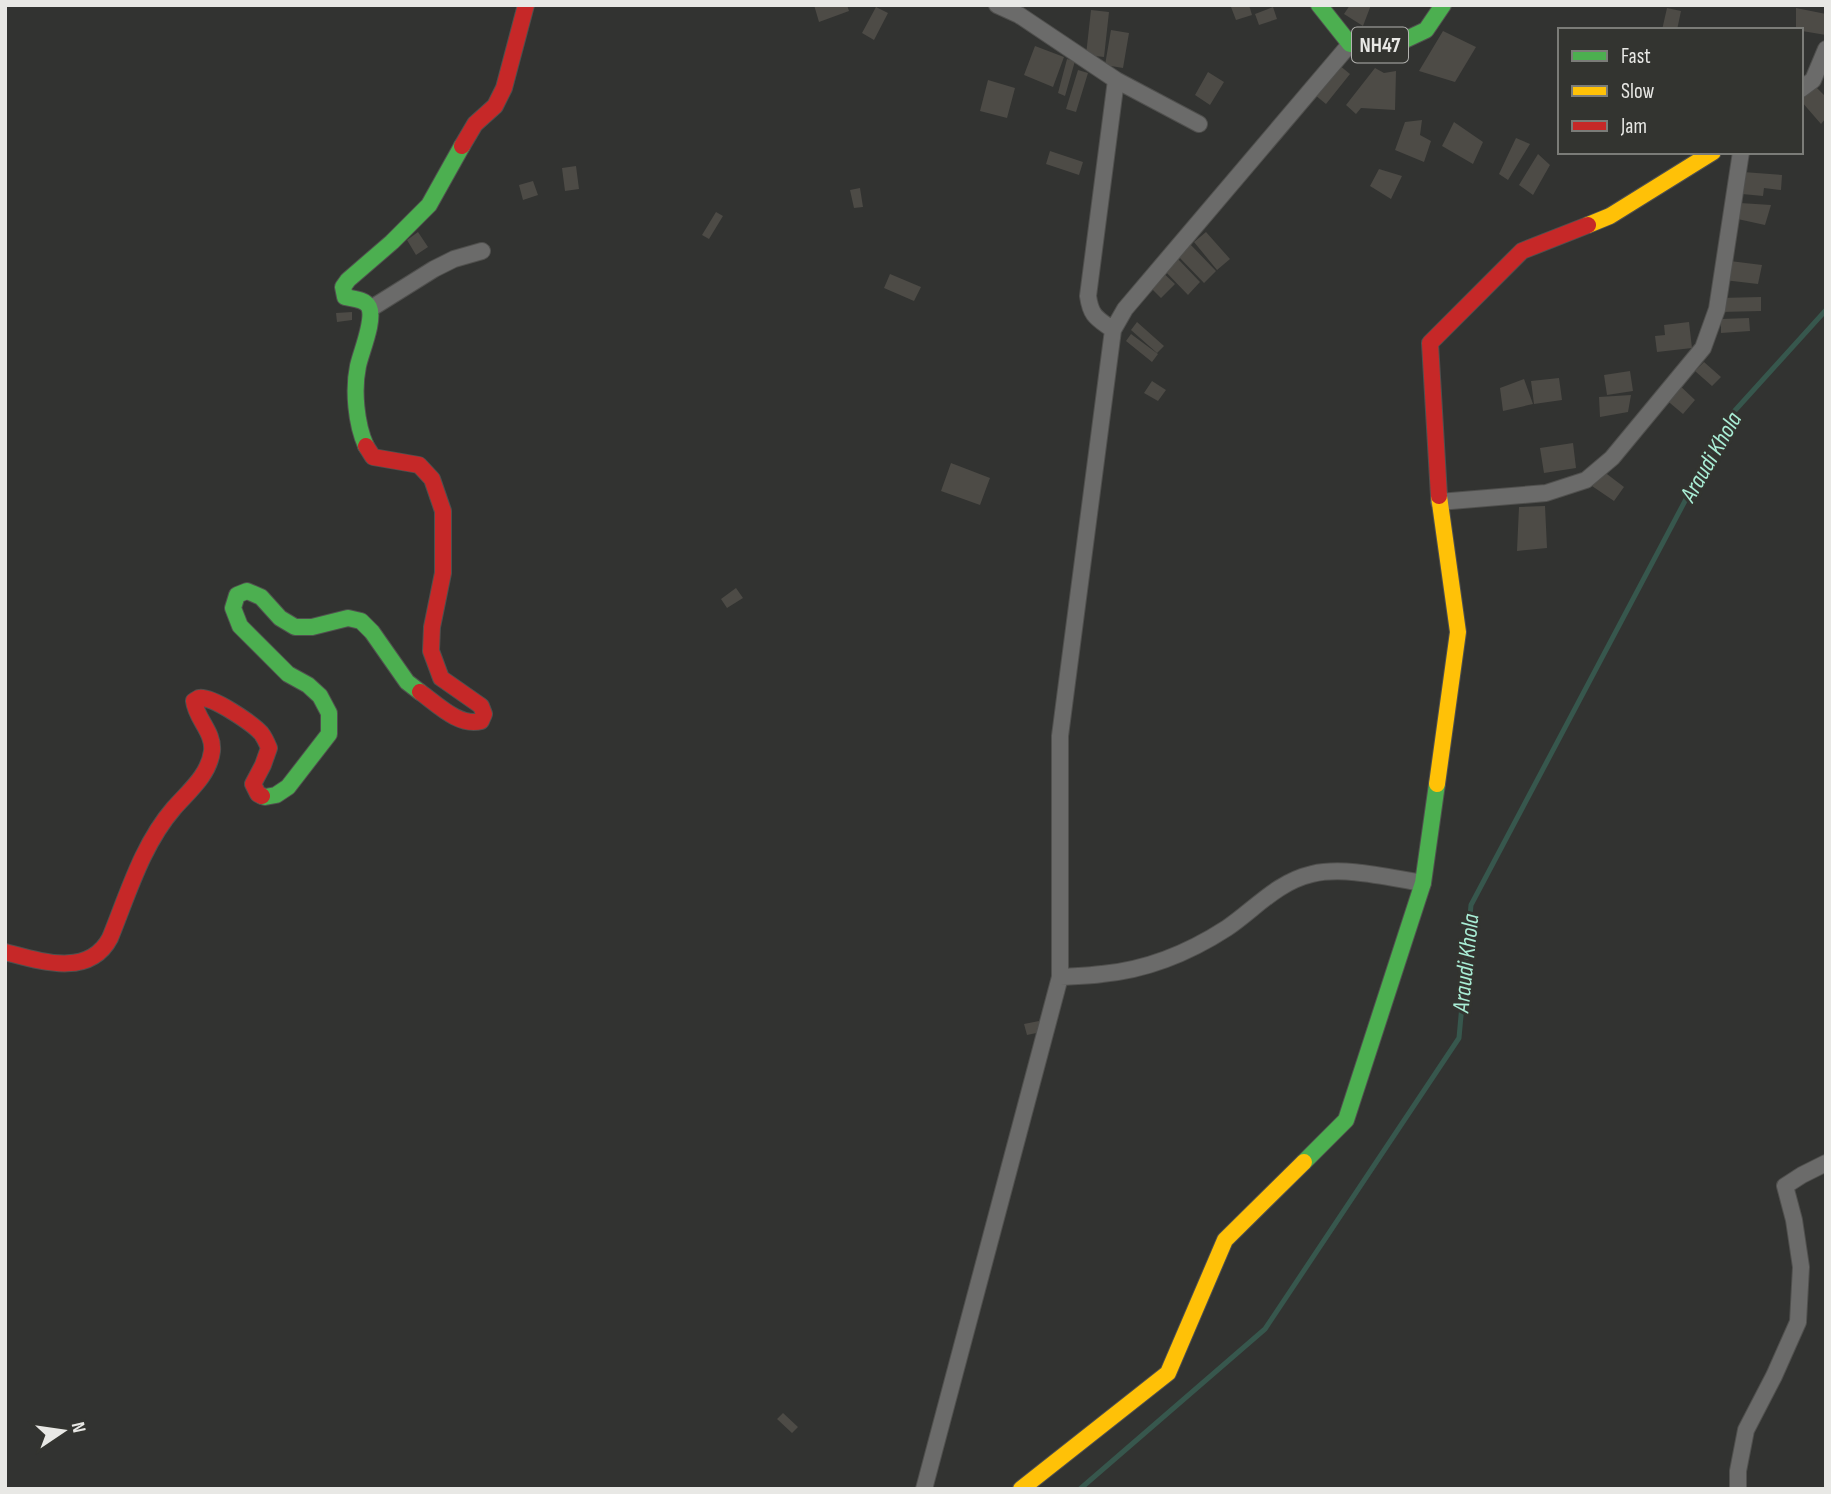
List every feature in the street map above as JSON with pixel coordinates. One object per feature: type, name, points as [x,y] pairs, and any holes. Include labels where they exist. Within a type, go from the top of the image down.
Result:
[{"type":"main road","points":[[5,952],[52,962],[78,964],[99,954],[110,937],[163,822],[197,784],[210,762],[213,746],[211,735],[194,708],[194,701],[199,698],[220,705],[254,726],[265,739],[269,748],[264,765],[253,784],[258,794],[265,797],[275,795],[288,787],[330,734],[329,713],[320,696],[308,685],[288,674],[240,626],[233,608],[237,595],[247,591],[261,597],[280,618],[295,627],[348,618],[362,621],[407,682],[451,715],[473,723],[481,722],[484,714],[481,706],[441,678],[431,651],[432,627],[443,572],[443,511],[432,479],[419,465],[373,457],[363,440],[358,408],[357,372],[370,324],[370,309],[364,301],[345,297],[343,287],[429,205],[475,124],[495,106],[504,88],[526,5]]},
{"type":"main road","name":"NH47","points":[[1319,5],[1350,44],[1392,46],[1426,30],[1443,5]]},
{"type":"main road","points":[[1021,1489],[1168,1373],[1225,1240],[1346,1120],[1423,883],[1458,632],[1439,502],[1430,343],[1522,251],[1610,216],[1710,154]]},
{"type":"street","points":[[998,5],[1116,79],[1199,124]]},
{"type":"street","points":[[924,1489],[1060,977],[1060,736],[1113,330],[1125,309],[1350,44]]},
{"type":"street","points":[[1803,88],[1813,80],[1826,49]]},
{"type":"street","points":[[1113,330],[1096,318],[1090,309],[1088,296],[1116,79]]},
{"type":"street","points":[[1439,502],[1546,493],[1586,480],[1612,458],[1703,348],[1717,309],[1741,154]]},
{"type":"street","points":[[370,309],[434,269],[454,259],[482,251]]},
{"type":"street","points":[[1060,977],[1105,974],[1145,966],[1184,952],[1227,928],[1278,888],[1312,874],[1345,871],[1423,883]]},
{"type":"street","points":[[1738,1489],[1738,1471],[1746,1430],[1798,1322],[1801,1267],[1794,1220],[1785,1186],[1826,1163]]},
{"type":"building","points":[[814,5],[847,5],[849,11],[819,22]]},
{"type":"building","points":[[1249,5],[1252,15],[1236,20],[1231,7]]},
{"type":"building","points":[[1350,5],[1371,5],[1363,26],[1344,14]]},
{"type":"building","points":[[876,7],[888,13],[874,40],[862,33]]},
{"type":"building","points":[[1273,7],[1277,19],[1259,25],[1255,14]]},
{"type":"building","points":[[1667,8],[1681,11],[1677,28],[1662,28]]},
{"type":"building","points":[[1796,8],[1826,14],[1826,35],[1796,28]]},
{"type":"building","points":[[1091,10],[1109,12],[1104,57],[1086,55]]},
{"type":"building","points":[[1111,30],[1129,33],[1123,68],[1105,65]]},
{"type":"building","points":[[1443,31],[1476,47],[1455,82],[1419,71]]},
{"type":"building","points":[[1035,46],[1064,57],[1053,87],[1024,75]]},
{"type":"building","points":[[1067,59],[1075,61],[1065,96],[1058,93]]},
{"type":"building","points":[[1339,65],[1350,74],[1326,104],[1315,95]]},
{"type":"building","points":[[1375,68],[1384,73],[1396,71],[1395,110],[1361,108],[1356,114],[1346,105]]},
{"type":"building","points":[[1078,70],[1088,73],[1076,112],[1066,109]]},
{"type":"building","points":[[1208,72],[1224,82],[1210,105],[1195,95]]},
{"type":"building","points":[[988,80],[1015,88],[1007,118],[980,111]]},
{"type":"building","points":[[1815,86],[1826,97],[1826,118],[1821,124],[1803,103],[1803,95]]},
{"type":"building","points":[[1422,120],[1420,135],[1431,141],[1424,162],[1395,150],[1405,122]]},
{"type":"building","points":[[1454,122],[1483,142],[1473,164],[1442,146]]},
{"type":"building","points":[[1516,138],[1530,144],[1508,180],[1499,174]]},
{"type":"building","points":[[1050,151],[1083,162],[1079,175],[1046,164]]},
{"type":"building","points":[[1538,154],[1550,165],[1533,195],[1519,185]]},
{"type":"building","points":[[576,166],[579,189],[565,191],[562,168]]},
{"type":"building","points":[[1379,169],[1402,176],[1391,199],[1370,186]]},
{"type":"building","points":[[1743,172],[1782,175],[1781,190],[1764,188],[1763,196],[1742,194]]},
{"type":"building","points":[[533,181],[538,195],[523,200],[519,185]]},
{"type":"building","points":[[860,188],[863,207],[854,208],[850,190]]},
{"type":"building","points":[[1740,203],[1771,205],[1765,225],[1733,218]]},
{"type":"building","points":[[716,212],[723,216],[709,239],[702,235]]},
{"type":"building","points":[[418,232],[428,247],[416,255],[407,240]]},
{"type":"building","points":[[1206,232],[1230,259],[1217,270],[1194,242]]},
{"type":"building","points":[[1190,244],[1216,271],[1204,283],[1178,256]]},
{"type":"building","points":[[1177,258],[1200,282],[1188,295],[1164,270]]},
{"type":"building","points":[[1730,261],[1762,265],[1758,284],[1724,280]]},
{"type":"building","points":[[1160,270],[1175,284],[1161,298],[1147,284]]},
{"type":"building","points":[[890,274],[921,287],[914,301],[884,288]]},
{"type":"building","points":[[1761,297],[1761,311],[1720,312],[1720,298]]},
{"type":"building","points":[[352,312],[352,320],[337,322],[336,313]]},
{"type":"building","points":[[1749,318],[1750,331],[1721,333],[1721,319]]},
{"type":"building","points":[[1137,322],[1164,346],[1157,353],[1131,330]]},
{"type":"building","points":[[1689,322],[1692,348],[1657,352],[1655,336],[1665,335],[1664,325]]},
{"type":"building","points":[[1131,334],[1158,354],[1152,362],[1126,341]]},
{"type":"building","points":[[1704,362],[1721,377],[1712,386],[1695,371]]},
{"type":"building","points":[[1630,371],[1633,391],[1607,395],[1604,375]]},
{"type":"building","points":[[1559,378],[1562,400],[1534,404],[1531,381]]},
{"type":"building","points":[[1524,379],[1533,404],[1503,411],[1500,388]]},
{"type":"building","points":[[1152,381],[1166,390],[1158,401],[1144,393]]},
{"type":"building","points":[[1677,383],[1695,400],[1683,414],[1664,398]]},
{"type":"building","points":[[1631,395],[1628,412],[1600,417],[1599,397]]},
{"type":"building","points":[[1573,443],[1576,468],[1544,473],[1540,448]]},
{"type":"building","points":[[951,463],[990,478],[980,505],[941,491]]},
{"type":"building","points":[[1603,471],[1624,487],[1614,501],[1592,486]]},
{"type":"building","points":[[1545,506],[1547,548],[1517,551],[1519,507]]},
{"type":"building","points":[[736,588],[743,598],[727,608],[721,599]]},
{"type":"building","points":[[1039,1021],[1041,1032],[1027,1035],[1024,1024]]},
{"type":"building","points":[[783,1413],[798,1427],[792,1433],[777,1419]]},
{"type":"waterway","name":"Araudi Khola","points":[[1080,1489],[1265,1329],[1459,1038],[1471,905],[1730,416],[1826,310]]},
{"type":"traffic: fast","points":[[1319,5],[1350,44],[1392,46],[1426,30],[1443,5]]},
{"type":"traffic: fast","points":[[366,446],[356,407],[356,386],[370,313],[365,302],[345,297],[343,287],[429,205],[462,146]]},
{"type":"traffic: fast","points":[[262,796],[276,795],[288,787],[329,734],[329,713],[320,696],[308,685],[288,674],[240,626],[233,608],[237,595],[247,591],[261,597],[280,618],[295,627],[312,627],[348,618],[361,621],[372,632],[407,682],[420,692]]},
{"type":"traffic: fast","points":[[1304,1162],[1346,1120],[1423,883],[1437,784]]},
{"type":"traffic: slow","points":[[1588,225],[1610,216],[1710,154]]},
{"type":"traffic: slow","points":[[1437,784],[1458,632],[1439,496]]},
{"type":"traffic: slow","points":[[1021,1489],[1168,1373],[1225,1240],[1304,1162]]},
{"type":"traffic: jam","points":[[462,146],[475,124],[495,106],[504,88],[526,5]]},
{"type":"traffic: jam","points":[[1439,496],[1430,343],[1522,251],[1588,225]]},
{"type":"traffic: jam","points":[[366,446],[373,457],[419,465],[432,479],[443,511],[443,573],[432,627],[431,651],[441,678],[481,706],[484,714],[481,721],[465,721],[420,692]]},
{"type":"traffic: jam","points":[[5,952],[63,963],[90,958],[101,950],[110,938],[153,838],[174,808],[198,782],[210,760],[212,744],[194,701],[205,698],[222,705],[250,723],[264,737],[269,748],[253,784],[262,796]]}]
